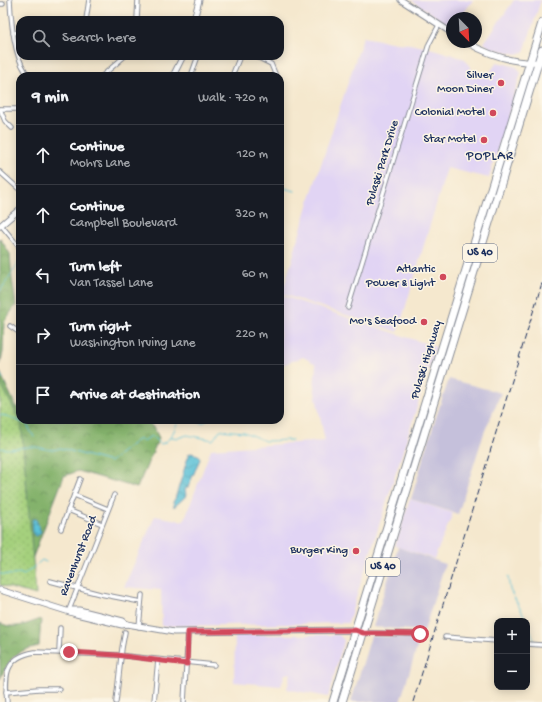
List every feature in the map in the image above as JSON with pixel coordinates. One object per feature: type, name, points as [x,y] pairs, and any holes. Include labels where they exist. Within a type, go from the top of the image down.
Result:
[{"type":"highway","name":"Pulaski Highway","points":[[333,702],[542,24]]},
{"type":"highway","name":"Pulaski Highway","points":[[342,702],[540,62],[542,50]]},
{"type":"street","points":[[10,0],[13,33],[16,44]]},
{"type":"street","points":[[87,16],[89,0]]},
{"type":"street","points":[[137,16],[138,0]]},
{"type":"street","points":[[195,16],[199,0]]},
{"type":"street","points":[[400,0],[446,29]]},
{"type":"street","name":"Pulaski Park Drive","points":[[348,308],[429,44],[439,25]]},
{"type":"street","points":[[479,48],[496,56],[530,62],[540,62]]},
{"type":"street","points":[[20,60],[22,67],[26,72]]},
{"type":"street","points":[[107,72],[120,60]]},
{"type":"street","points":[[176,72],[181,60]]},
{"type":"street","points":[[192,72],[197,60]]},
{"type":"street","points":[[234,72],[238,60]]},
{"type":"street","points":[[263,60],[271,64],[274,72]]},
{"type":"street","points":[[12,128],[5,121],[0,109],[16,109]]},
{"type":"street","points":[[0,172],[16,186]]},
{"type":"street","points":[[16,212],[0,225],[16,243]]},
{"type":"street","points":[[10,326],[16,330]]},
{"type":"street","points":[[61,529],[80,478]]},
{"type":"street","name":"Ravenhurst Road","points":[[74,495],[108,509]]},
{"type":"street","name":"Ravenhurst Road","points":[[69,610],[114,495]]},
{"type":"street","points":[[68,510],[102,524]]},
{"type":"street","points":[[50,581],[141,602]]},
{"type":"street","points":[[3,590],[122,625],[127,624],[165,632],[355,630],[363,633],[420,634]]},
{"type":"street","points":[[139,627],[142,594]]},
{"type":"street","points":[[59,652],[60,628]]},
{"type":"street","points":[[116,702],[125,632]]},
{"type":"street","points":[[188,632],[184,702],[190,702]]},
{"type":"street","points":[[445,637],[494,641]]},
{"type":"street","points":[[530,644],[542,646]]},
{"type":"street","points":[[7,702],[5,678],[9,667],[16,659],[24,654],[35,652],[121,656],[187,664],[214,665]]},
{"type":"street","points":[[154,702],[158,660]]},
{"type":"street","points":[[6,692],[38,689],[60,689]]},
{"type":"shaded area","points":[[411,0],[473,0],[464,12],[446,12],[446,23]]},
{"type":"shaded area","points":[[514,0],[541,0],[524,52],[517,54],[490,48],[484,43]]},
{"type":"shaded area","points":[[363,37],[410,44],[433,49],[465,59],[471,67],[472,76],[484,75],[491,71],[497,62],[517,67],[521,73],[489,178],[447,168],[398,332],[284,295],[284,287],[312,192]]},
{"type":"shaded area","points":[[284,296],[436,347],[348,623],[162,626],[161,590],[124,587],[155,516],[184,521],[211,449],[325,441],[314,387],[316,364],[303,357],[284,364]]},
{"type":"shaded area","points":[[449,379],[501,393],[484,433],[458,514],[411,499]]},
{"type":"shaded area","points":[[410,499],[453,513],[434,559],[395,546]]},
{"type":"shaded area","points":[[398,547],[445,564],[424,631],[373,627]]},
{"type":"shaded area","points":[[235,635],[339,635],[344,640],[328,697],[287,689],[291,673],[285,674],[281,686],[234,682]]},
{"type":"shaded area","points":[[371,636],[420,638],[400,702],[351,702]]},
{"type":"green space","points":[[0,238],[10,254],[16,305],[4,322],[3,352],[0,364]]},
{"type":"green space","points":[[0,372],[16,407],[16,424],[150,424],[154,428],[159,438],[137,488],[78,471],[64,476],[23,583],[0,584]]},
{"type":"green space","points":[[0,382],[16,413],[16,424],[21,424],[36,595],[0,585]]},
{"type":"green space","points":[[41,619],[39,646],[24,650],[15,656],[7,665],[0,679],[0,623],[15,626]]},
{"type":"water","points":[[191,453],[198,455],[200,459],[188,487],[185,489],[186,496],[174,507],[173,502],[189,454]]},
{"type":"water","points":[[32,519],[36,519],[41,532],[37,536],[33,534]]},
{"type":"waterway","points":[[284,188],[295,191]]},
{"type":"waterway","points":[[0,291],[16,267]]},
{"type":"waterway","points":[[0,374],[3,378]]},
{"type":"waterway","points":[[0,415],[16,420]]},
{"type":"waterway","points":[[27,424],[34,437]]},
{"type":"waterway","points":[[0,448],[9,449],[35,447],[51,450],[60,448],[110,462],[140,439],[144,441],[151,436],[161,444],[164,443],[172,435],[177,424]]},
{"type":"waterway","points":[[172,437],[178,438],[187,435],[213,440],[220,430],[244,432],[265,441],[292,440]]},
{"type":"waterway","points":[[0,574],[14,575],[19,573],[24,575],[42,560],[46,562]]},
{"type":"waterway","points":[[508,577],[510,590],[525,618]]},
{"type":"waterway","points":[[530,630],[535,642]]},
{"type":"railway","points":[[413,702],[542,283]]},
{"type":"place","name":"Silver Moon Diner","points":[[501,83]]},
{"type":"place","name":"Colonial Motel","points":[[493,113]]},
{"type":"place","name":"Star Motel","points":[[484,140]]},
{"type":"place","name":"Atlantic Power & Light","points":[[443,277]]},
{"type":"place","name":"Mo's Seafood","points":[[424,322]]},
{"type":"place","name":"Burger King","points":[[356,551]]},
{"type":"district","name":"POPLAR","points":[[490,156]]},
{"type":"route","points":[[69,652],[116,655],[187,664],[188,632],[355,630],[363,633],[420,634]]}]
